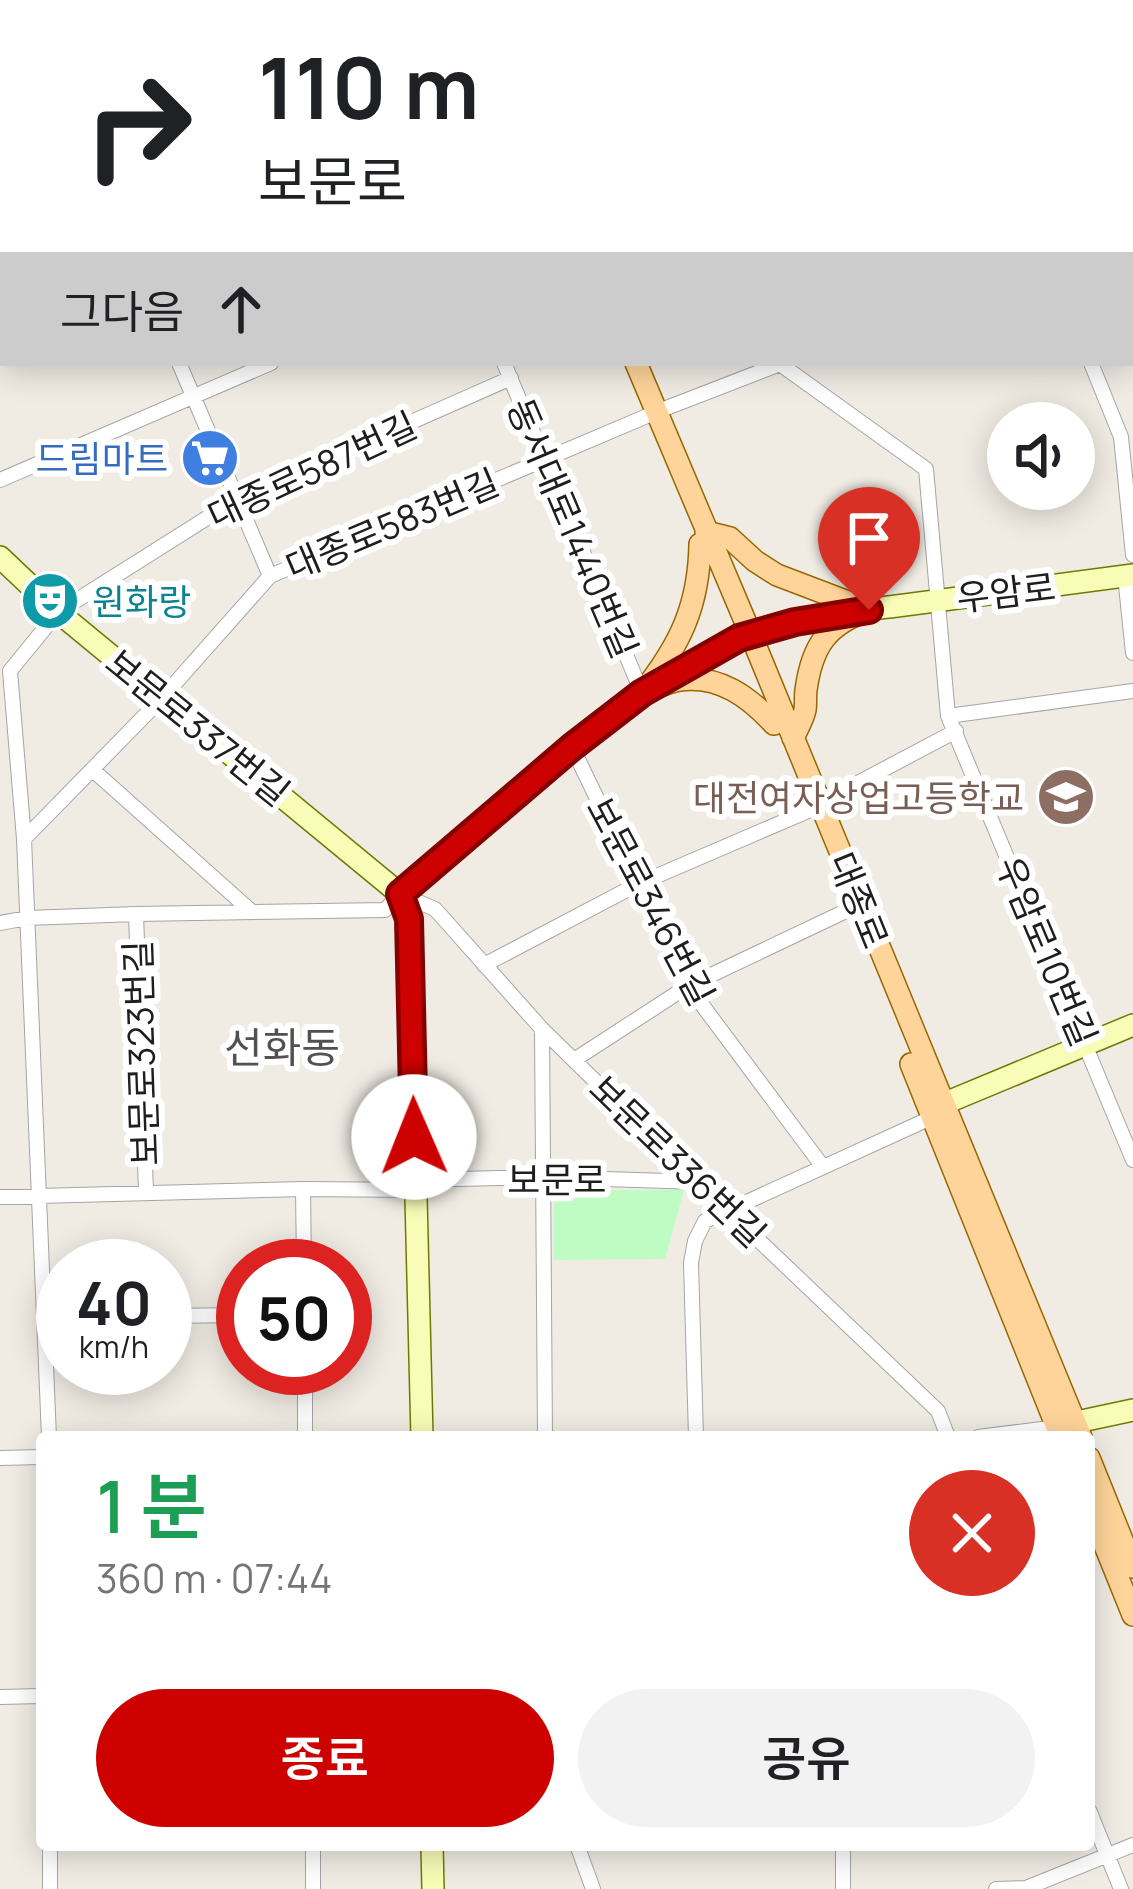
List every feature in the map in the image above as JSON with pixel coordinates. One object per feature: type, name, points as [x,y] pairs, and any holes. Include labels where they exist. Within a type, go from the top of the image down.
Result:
[{"type":"main road","name":"대종로","points":[[627,366],[793,738],[848,910],[938,1111]]},
{"type":"main road","name":"대종로","points":[[637,366],[651,414]]},
{"type":"main road","points":[[642,693],[685,629],[697,588],[703,538],[730,538],[777,575],[869,610]]},
{"type":"main road","name":"보문로337번길","points":[[0,556],[58,612],[400,894]]},
{"type":"main road","name":"우암로","points":[[745,636],[795,622],[1130,569]]},
{"type":"main road","points":[[793,738],[805,712],[806,685],[816,654],[830,629],[844,618],[869,610]]},
{"type":"main road","name":"대종로","points":[[745,636],[774,724],[814,807],[1068,1430]]},
{"type":"main road","points":[[422,1431],[409,919],[400,894],[642,693],[745,636]]},
{"type":"main road","points":[[642,693],[680,680],[710,681],[739,691],[774,724]]},
{"type":"main road","points":[[938,1111],[1133,1025]]},
{"type":"main road","points":[[1068,1430],[1133,1410]]},
{"type":"main road","points":[[1095,1478],[1133,1616]]},
{"type":"main road","points":[[1095,1516],[1118,1554]]},
{"type":"main road","points":[[432,1851],[433,1889]]},
{"type":"street","points":[[180,366],[269,575]]},
{"type":"street","points":[[0,480],[264,366]]},
{"type":"street","name":"대종로583번길","points":[[24,838],[94,771],[269,575],[775,366]]},
{"type":"street","name":"대종로583번길","points":[[783,366],[926,470],[938,601]]},
{"type":"street","points":[[1092,366],[1121,437],[1133,653]]},
{"type":"street","name":"동서대로1440번길","points":[[507,371],[642,693]]},
{"type":"street","name":"대종로587번길","points":[[5,671],[58,612],[237,499],[507,371]]},
{"type":"street","name":"우암로10번길","points":[[938,601],[948,716],[1133,1160]]},
{"type":"street","points":[[5,671],[24,838],[41,1239]]},
{"type":"street","points":[[948,716],[1133,692]]},
{"type":"street","points":[[484,965],[638,884],[814,807],[956,731]]},
{"type":"street","name":"보문로346번길","points":[[572,747],[688,986],[823,1167]]},
{"type":"street","points":[[94,771],[251,911]]},
{"type":"street","points":[[0,923],[136,914],[385,910],[400,894]]},
{"type":"street","name":"보문로336번길","points":[[400,894],[435,909],[574,1060],[938,1411],[946,1431]]},
{"type":"street","points":[[574,1060],[688,986],[848,910]]},
{"type":"street","name":"보문로323번길","points":[[136,914],[146,1192]]},
{"type":"street","points":[[542,1028],[545,1431]]},
{"type":"street","points":[[695,1431],[692,1263],[695,1241],[705,1221],[938,1111]]},
{"type":"street","name":"보문로","points":[[415,1185],[543,1177],[698,1182]]},
{"type":"street","name":"보문로323번길","points":[[0,1197],[415,1185]]},
{"type":"street","points":[[303,1189],[304,1239]]},
{"type":"street","points":[[47,1395],[49,1431]]},
{"type":"street","points":[[305,1395],[305,1431]]},
{"type":"street","points":[[0,1458],[36,1457]]},
{"type":"street","points":[[0,1697],[36,1696]]},
{"type":"street","points":[[1095,1825],[1121,1889]]},
{"type":"street","points":[[996,1889],[1025,1889],[1133,1845]]},
{"type":"street","points":[[50,1851],[50,1889]]},
{"type":"street","points":[[313,1851],[313,1889]]},
{"type":"street","points":[[579,1851],[593,1889]]},
{"type":"street","points":[[843,1851],[844,1889]]},
{"type":"green space","points":[[554,1190],[684,1190],[665,1259],[554,1260]]},
{"type":"place","name":"드림마트","points":[[210,458]]},
{"type":"place","name":"원화랑","points":[[50,601]]},
{"type":"place","name":"대전여자상업고등학교","points":[[1066,797]]},
{"type":"district","name":"선화동","points":[[282,1047]]},
{"type":"route","points":[[414,1137],[409,919],[400,894],[642,693],[739,638],[795,622],[869,610]]}]
